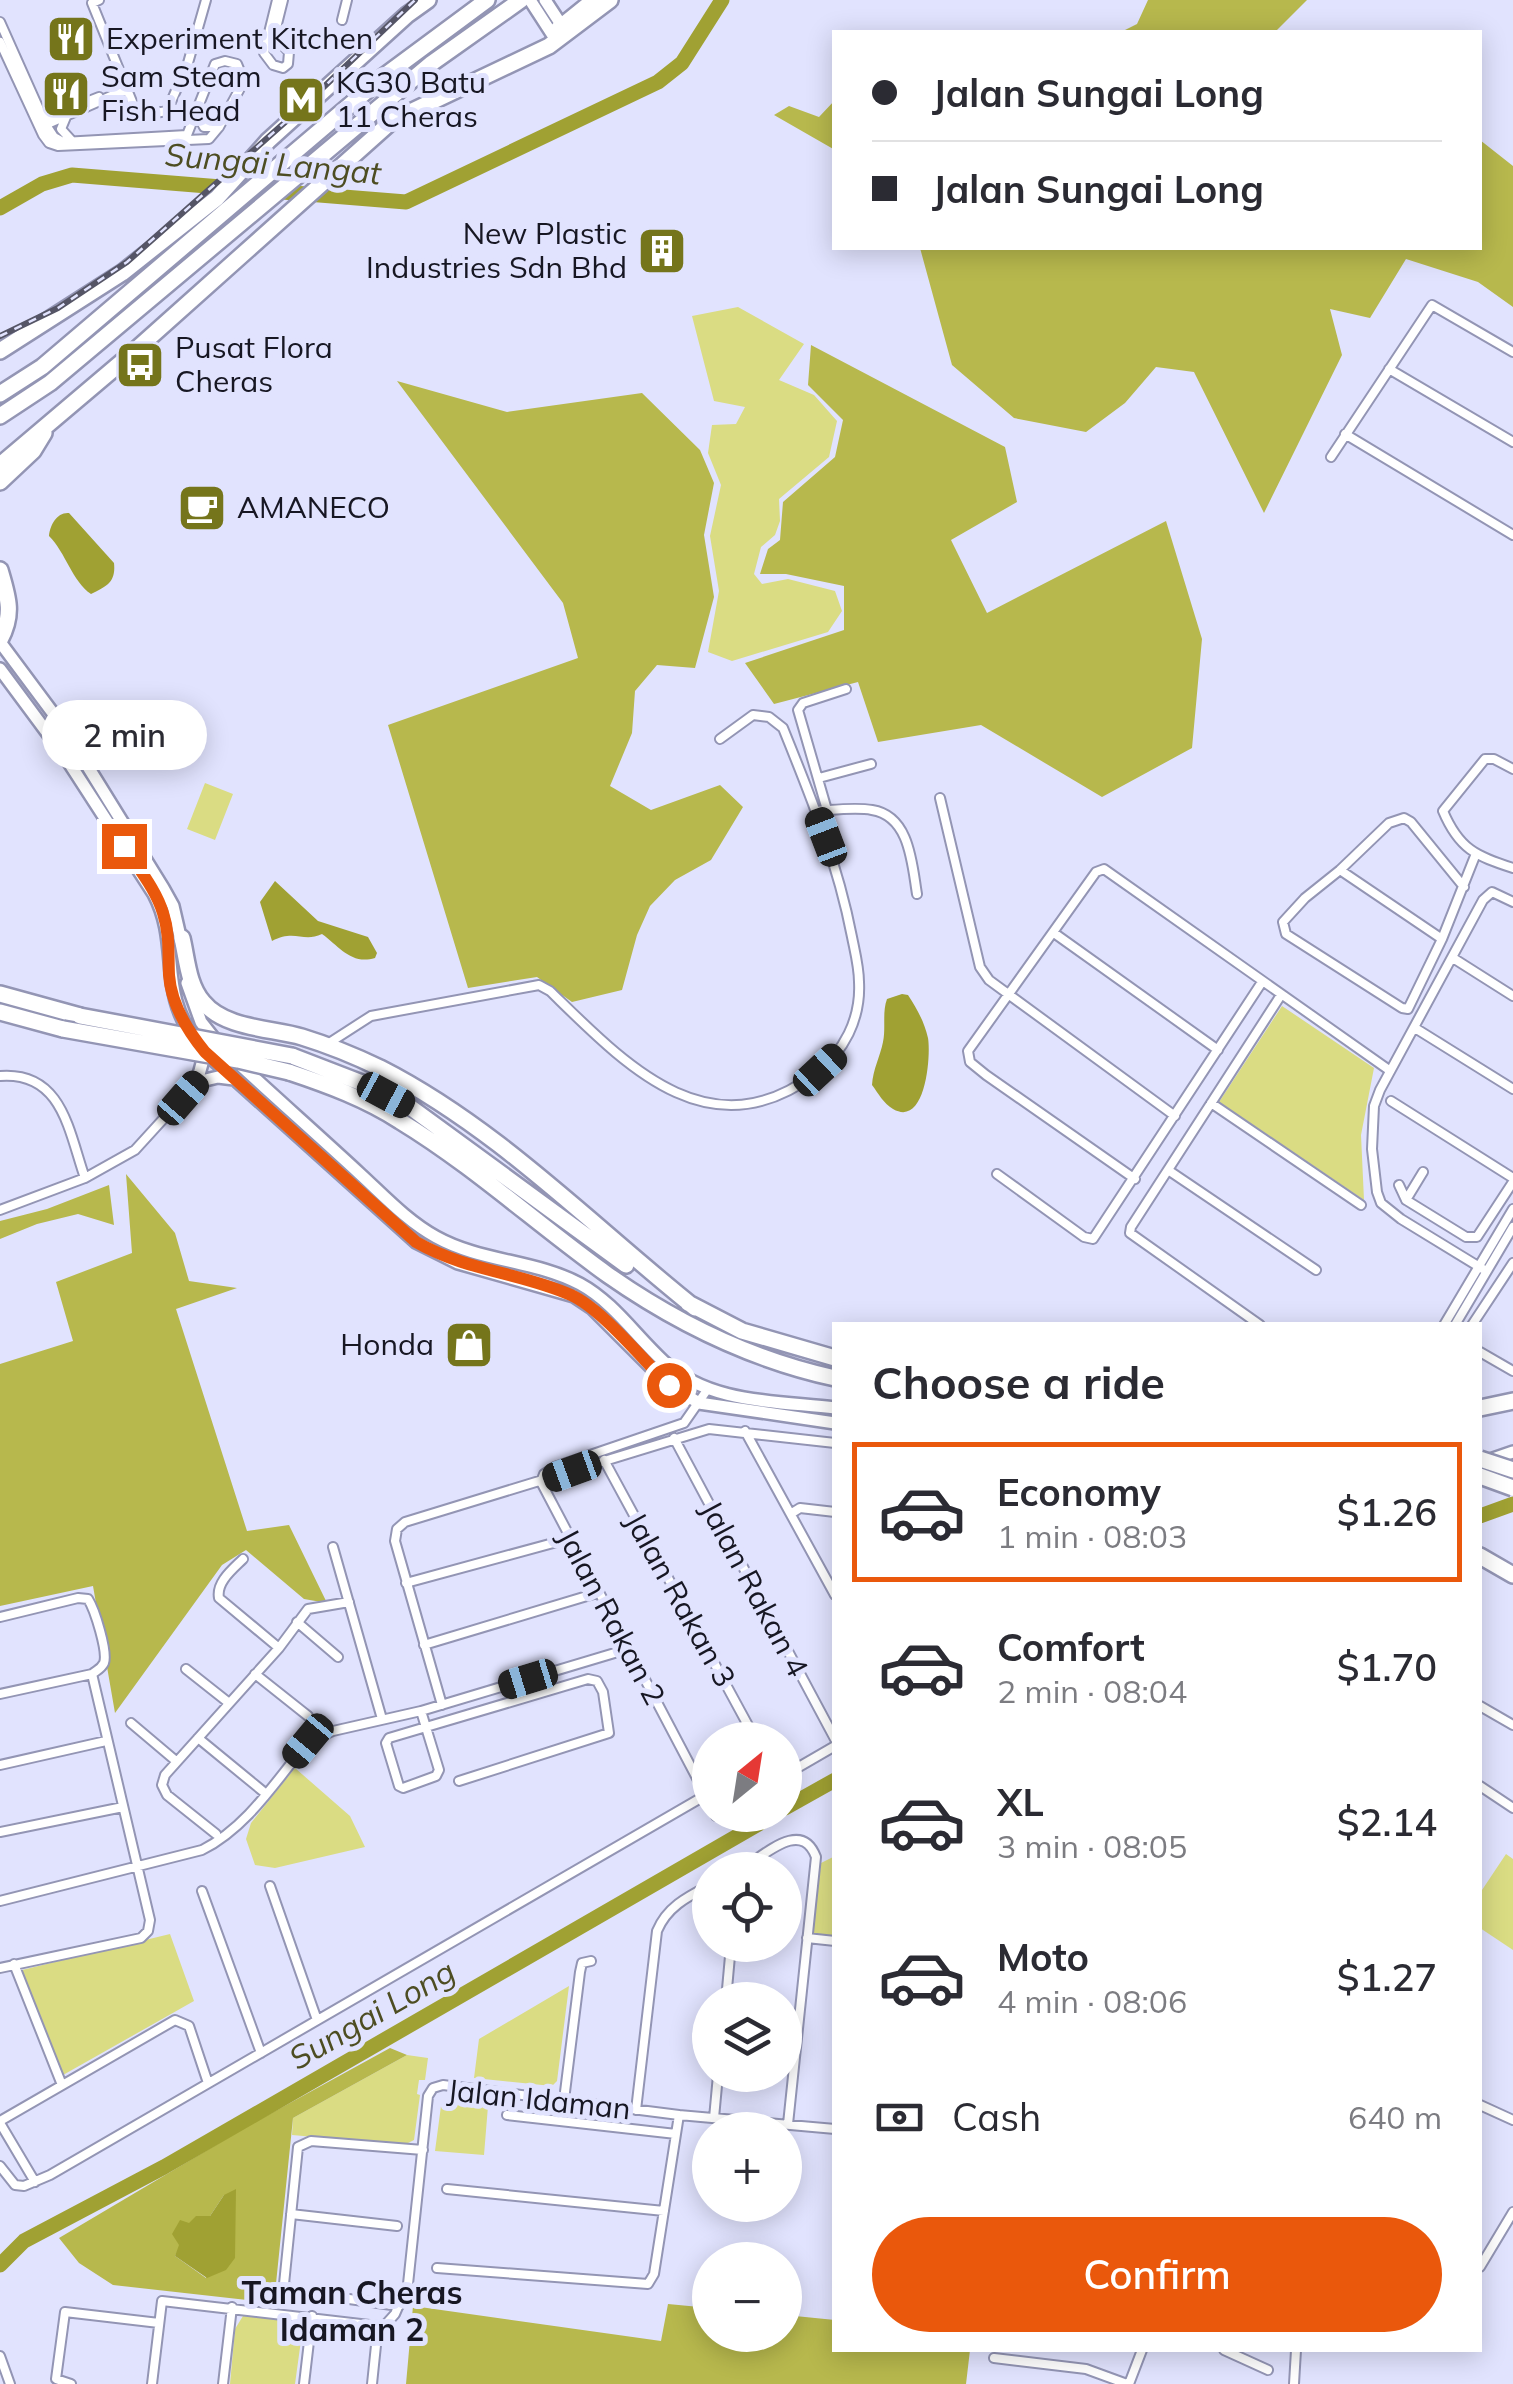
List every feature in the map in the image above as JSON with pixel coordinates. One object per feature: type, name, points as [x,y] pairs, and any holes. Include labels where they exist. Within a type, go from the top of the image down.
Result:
[{"type":"highway","points":[[0,394],[42,367],[86,331],[220,204],[420,0]]},
{"type":"highway","points":[[407,15],[428,0]]},
{"type":"highway","points":[[0,351],[114,288],[220,204],[299,148],[383,76],[487,0]]},
{"type":"highway","points":[[513,62],[594,0]]},
{"type":"highway","points":[[336,145],[549,46],[610,0]]},
{"type":"highway","points":[[0,416],[50,383],[432,63],[515,4]]},
{"type":"highway","points":[[275,145],[383,76]]},
{"type":"highway","points":[[0,465],[392,121]]},
{"type":"highway","points":[[0,482],[33,451],[50,424]]},
{"type":"highway","points":[[0,570],[10,602],[10,620],[0,641]]},
{"type":"highway","points":[[182,938],[193,987],[212,1012],[326,1045],[379,1068],[447,1106],[489,1136],[622,1251],[695,1308]]},
{"type":"highway","points":[[0,994],[80,1016],[232,1042],[290,1064],[400,1120],[608,1274],[695,1328],[762,1358],[832,1377]]},
{"type":"highway","points":[[0,1012],[63,1029],[290,1064],[362,1082],[410,1108],[614,1257],[695,1308],[742,1331],[832,1357]]},
{"type":"highway","points":[[1482,1408],[1513,1400]]},
{"type":"highway","points":[[1482,1461],[1513,1469]]},
{"type":"highway","points":[[1482,1478],[1513,1488]]},
{"type":"highway","points":[[1482,1557],[1513,1575]]},
{"type":"street","points":[[99,0],[92,2],[125,90],[143,115],[166,111],[188,63],[206,0]]},
{"type":"street","points":[[280,0],[274,36],[289,52],[288,64],[283,68],[273,65],[264,53],[280,0]]},
{"type":"street","points":[[342,20],[347,0]]},
{"type":"street","points":[[530,0],[557,30]]},
{"type":"street","points":[[545,0],[557,30]]},
{"type":"street","points":[[0,22],[42,122],[45,140],[63,146],[114,141],[203,141],[219,128],[244,81],[238,64],[225,60],[215,64],[190,133],[182,137],[58,140],[42,122],[0,42]]},
{"type":"street","points":[[42,122],[66,116],[125,90]]},
{"type":"street","points":[[42,122],[125,90]]},
{"type":"street","points":[[197,114],[204,126],[219,128]]},
{"type":"street","points":[[66,116],[61,129],[72,141]]},
{"type":"street","points":[[1331,456],[1432,306],[1513,352]]},
{"type":"street","points":[[1390,368],[1513,442]]},
{"type":"street","points":[[1345,434],[1513,535]]},
{"type":"street","points":[[0,641],[64,728],[173,906],[182,938],[184,970],[201,1022],[244,1068],[417,1225],[461,1249],[540,1269],[583,1286],[603,1300],[677,1373],[707,1390],[832,1408]]},
{"type":"street","points":[[0,668],[66,758],[154,894],[169,939],[170,981],[178,1011],[205,1052],[234,1079],[416,1242],[458,1263],[574,1296],[592,1308],[669,1385],[699,1403],[832,1423]]},
{"type":"street","points":[[326,1045],[371,1016],[539,985],[606,1046],[689,1100],[730,1106],[770,1098],[802,1084],[836,1055],[857,1012],[860,983],[844,896],[822,810],[819,778],[798,710],[803,703],[846,689]]},
{"type":"street","points":[[720,739],[752,715],[769,716],[783,728],[822,810]]},
{"type":"street","points":[[1513,769],[1485,758],[1443,812],[1452,832],[1475,856],[1513,868]]},
{"type":"street","points":[[819,778],[870,764]]},
{"type":"street","points":[[940,798],[980,967],[1008,995],[1175,1116]]},
{"type":"street","points":[[822,810],[875,810],[900,827],[917,894]]},
{"type":"street","points":[[1464,887],[1404,818],[1389,824],[1291,910],[1283,922],[1286,934],[1409,1008],[1442,939],[1464,887],[1475,856]]},
{"type":"street","points":[[1135,1180],[970,1062],[968,1051],[1096,872],[1104,870],[1389,1070]]},
{"type":"street","points":[[1340,870],[1442,939]]},
{"type":"street","points":[[1482,1268],[1401,1219],[1390,1208],[1378,1185],[1372,1120],[1389,1070],[1483,900],[1492,892],[1513,902]]},
{"type":"street","points":[[1054,932],[1218,1050]]},
{"type":"street","points":[[1454,958],[1513,996]]},
{"type":"street","points":[[996,1174],[1084,1237],[1093,1239],[1262,982]]},
{"type":"street","points":[[1256,1322],[1130,1233],[1282,996]]},
{"type":"street","points":[[1415,1028],[1513,1089]]},
{"type":"street","points":[[0,1210],[85,1178],[135,1150],[197,1082],[205,1052]]},
{"type":"street","points":[[0,1076],[26,1078],[55,1096],[85,1178]]},
{"type":"street","points":[[197,1082],[218,1077],[234,1079]]},
{"type":"street","points":[[1392,1101],[1513,1180],[1477,1237],[1466,1237],[1406,1200],[1399,1186]]},
{"type":"street","points":[[1212,1103],[1361,1205]]},
{"type":"street","points":[[1168,1170],[1316,1270]]},
{"type":"street","points":[[1406,1200],[1424,1172]]},
{"type":"street","points":[[1456,1322],[1513,1209]]},
{"type":"street","points":[[1446,1322],[1513,1227]]},
{"type":"street","points":[[1474,1322],[1513,1263]]},
{"type":"street","points":[[1503,1281],[1513,1287]]},
{"type":"street","points":[[1482,1353],[1513,1371]]},
{"type":"street","points":[[541,1482],[544,1474],[555,1467],[684,1422],[707,1390]]},
{"type":"street","points":[[1482,1399],[1513,1400]]},
{"type":"street","points":[[442,1705],[395,1542],[397,1529],[404,1522],[709,1429],[832,1443]]},
{"type":"street","points":[[744,1432],[832,1585]]},
{"type":"street","name":"Jalan Rakan 4","points":[[674,1438],[832,1736]]},
{"type":"street","points":[[1482,1460],[1513,1452]]},
{"type":"street","name":"Jalan Rakan 3","points":[[604,1460],[746,1722]]},
{"type":"street","points":[[1482,1477],[1513,1469]]},
{"type":"street","name":"Jalan Rakan 2","points":[[541,1482],[692,1769]]},
{"type":"street","points":[[792,1513],[800,1508],[832,1512]]},
{"type":"street","points":[[406,1583],[568,1539]]},
{"type":"street","points":[[333,1547],[382,1719]]},
{"type":"street","points":[[243,1558],[223,1581],[219,1598],[279,1648]]},
{"type":"street","points":[[424,1645],[597,1593]]},
{"type":"street","points":[[0,1617],[88,1599],[94,1608],[106,1659],[102,1668],[92,1674],[0,1694]]},
{"type":"street","points":[[216,1834],[166,1795],[162,1785],[176,1762],[279,1648],[308,1609],[348,1602]]},
{"type":"street","points":[[297,1622],[338,1657]]},
{"type":"street","points":[[0,1901],[202,1850],[218,1842],[235,1830],[308,1741],[324,1733],[421,1711],[628,1649]]},
{"type":"street","points":[[186,1669],[229,1704]]},
{"type":"street","points":[[0,1968],[141,1938],[148,1931],[150,1920],[139,1866],[92,1674]]},
{"type":"street","points":[[256,1674],[308,1716]]},
{"type":"street","points":[[421,1711],[427,1728],[438,1770],[436,1776],[403,1788],[399,1786],[386,1743],[388,1738],[427,1728],[588,1679],[596,1681],[603,1692],[610,1733],[459,1781]]},
{"type":"street","points":[[1482,1707],[1513,1725]]},
{"type":"street","points":[[131,1723],[176,1762]]},
{"type":"street","points":[[198,1738],[265,1793]]},
{"type":"street","points":[[0,1766],[106,1741]]},
{"type":"street","points":[[802,1764],[832,1744]]},
{"type":"street","points":[[1482,1787],[1510,1806],[1513,1793]]},
{"type":"street","points":[[0,1832],[123,1807]]},
{"type":"street","points":[[0,2166],[15,2185],[35,2182],[692,1808]]},
{"type":"street","points":[[770,1852],[791,1839],[802,1838],[810,1843],[816,1857],[789,2112]]},
{"type":"street","points":[[270,1886],[318,2020]]},
{"type":"street","points":[[202,1891],[261,2052]]},
{"type":"street","points":[[636,2110],[657,1931],[662,1918],[692,1895]]},
{"type":"street","points":[[807,1938],[832,1941]]},
{"type":"street","points":[[564,2100],[580,1972],[582,1963],[591,1961]]},
{"type":"street","points":[[14,1964],[62,2085]]},
{"type":"street","points":[[35,2182],[0,2122],[175,2020],[190,2026],[208,2083]]},
{"type":"street","name":"Jalan Idaman","points":[[399,2306],[408,2284],[428,2096],[433,2088],[442,2085],[692,2116]]},
{"type":"street","points":[[1482,2106],[1513,2120]]},
{"type":"street","points":[[1482,2113],[1492,2110]]},
{"type":"street","points":[[437,2268],[648,2284],[654,2274],[679,2115]]},
{"type":"street","points":[[508,2116],[676,2134]]},
{"type":"street","name":"Jalan Idaman","points":[[802,2125],[832,2129]]},
{"type":"street","points":[[152,2384],[162,2301],[386,2324],[399,2306],[292,2292],[284,2284],[298,2147],[311,2141],[423,2150]]},
{"type":"street","points":[[447,2189],[664,2211]]},
{"type":"street","points":[[1482,2264],[1513,2212]]},
{"type":"street","points":[[291,2214],[397,2226]]},
{"type":"street","points":[[223,2384],[232,2307]]},
{"type":"street","points":[[71,2384],[56,2379],[65,2312],[159,2323]]},
{"type":"street","points":[[304,2384],[312,2316]]},
{"type":"street","points":[[372,2384],[378,2326]]},
{"type":"street","points":[[994,2358],[1086,2369],[1128,2384],[1141,2352]]},
{"type":"street","points":[[1228,2352],[1268,2370]]},
{"type":"street","points":[[1294,2384],[1296,2352]]},
{"type":"street","points":[[0,2356],[10,2384]]},
{"type":"green space","points":[[738,307],[804,344],[779,380],[814,395],[837,421],[829,457],[779,499],[780,521],[775,535],[761,547],[754,574],[762,584],[788,579],[835,591],[842,611],[828,632],[732,661],[708,652],[719,591],[710,536],[721,485],[708,453],[712,425],[736,424],[745,407],[714,401],[692,316]]},
{"type":"green space","points":[[205,783],[233,794],[215,840],[187,829]]},
{"type":"green space","points":[[1282,1006],[1374,1068],[1361,1135],[1364,1200],[1219,1102]]},
{"type":"green space","points":[[295,1768],[350,1816],[365,1847],[275,1868],[255,1865],[246,1839],[251,1823]]},
{"type":"green space","points":[[1506,1854],[1513,1859],[1513,1950],[1482,1929],[1482,1890]]},
{"type":"green space","points":[[832,1858],[832,1938],[812,1936],[821,1863]]},
{"type":"green space","points":[[170,1934],[194,2001],[63,2075],[22,1970]]},
{"type":"green space","points":[[569,1986],[557,2081],[552,2086],[474,2078],[479,2039]]},
{"type":"green space","points":[[407,2055],[428,2058],[425,2080],[419,2080],[414,2140],[404,2145],[292,2135],[293,2118]]},
{"type":"green space","points":[[447,2102],[488,2106],[484,2155],[435,2151],[441,2106]]},
{"type":"green space","points":[[243,2316],[284,2320],[302,2333],[295,2384],[230,2384],[235,2329]]},
{"type":"shaded area","points":[[1148,0],[1307,0],[1277,30],[1125,30],[1137,24]]},
{"type":"shaded area","points":[[832,103],[832,148],[774,115],[789,106],[819,117]]},
{"type":"shaded area","points":[[1482,142],[1513,166],[1513,307],[1478,282],[1406,259],[1370,318],[1330,309],[1342,355],[1264,513],[1194,372],[1156,367],[1125,403],[1086,432],[1014,418],[952,365],[921,250],[1482,250]]},
{"type":"shaded area","points":[[811,345],[1005,447],[1017,502],[951,540],[987,613],[1166,521],[1202,639],[1192,748],[1102,797],[981,725],[878,742],[858,682],[774,704],[745,663],[844,630],[844,586],[786,574],[760,574],[768,549],[780,540],[783,502],[835,457],[843,420],[808,385]]},
{"type":"shaded area","points":[[397,381],[507,412],[642,393],[700,450],[714,483],[704,535],[714,597],[695,668],[657,665],[635,691],[632,733],[610,786],[651,810],[720,785],[743,807],[711,860],[675,880],[650,906],[637,935],[622,990],[572,1002],[537,977],[468,988],[388,725],[578,658],[563,603]]},
{"type":"shaded area","points":[[69,513],[114,563],[109,583],[91,594],[49,536],[55,520]]},
{"type":"shaded area","points":[[275,881],[318,921],[368,937],[377,953],[375,958],[352,957],[322,934],[272,941],[260,902]]},
{"type":"shaded area","points":[[908,995],[920,1015],[929,1047],[924,1087],[913,1108],[904,1112],[890,1107],[872,1085],[883,1042],[887,999]]},
{"type":"shaded area","points":[[126,1174],[175,1233],[189,1281],[237,1288],[176,1309],[247,1531],[289,1525],[327,1603],[304,1599],[246,1550],[222,1565],[115,1713],[93,1586],[0,1606],[0,1364],[73,1341],[56,1282],[132,1253]]},
{"type":"shaded area","points":[[109,1185],[114,1225],[78,1214],[0,1239],[0,1221],[47,1209]]},
{"type":"shaded area","points":[[390,2048],[407,2055],[293,2118],[274,2303],[113,2285],[79,2263],[59,2238],[248,2126]],"holes":[[[224,2195],[206,2278],[175,2256],[196,2217],[210,2216]]]},
{"type":"shaded area","points":[[236,2189],[235,2258],[226,2270],[207,2278],[175,2256],[179,2245],[172,2234],[180,2220],[189,2223],[196,2216],[210,2216],[224,2195]]},
{"type":"shaded area","points":[[668,2304],[692,2306],[692,2352],[802,2352],[802,2317],[832,2320],[832,2352],[970,2352],[966,2384],[406,2384],[413,2306],[661,2341]]},
{"type":"waterway","name":"Sungai Langat","points":[[0,208],[42,184],[72,175],[406,202],[658,82],[682,63],[722,0]]},
{"type":"waterway","name":"Sungai Long","points":[[1482,1515],[1513,1504]]},
{"type":"waterway","name":"Sungai Long","points":[[802,1798],[832,1782]]},
{"type":"waterway","name":"Sungai Long","points":[[0,2265],[24,2241],[164,2167],[745,1832]]},
{"type":"railway","points":[[0,336],[58,308],[127,262],[309,101],[415,0]]},
{"type":"place","name":"Experiment Kitchen","points":[[71,39]]},
{"type":"place","name":"Sam Steam Fish Head","points":[[66,94]]},
{"type":"place","name":"KG30 Batu 11 Cheras","points":[[301,100]]},
{"type":"place","name":"New Plastic Industries Sdn Bhd","points":[[662,251]]},
{"type":"place","name":"Pusat Flora Cheras","points":[[140,365]]},
{"type":"place","name":"AMANECO","points":[[202,508]]},
{"type":"place","name":"Honda","points":[[469,1345]]},
{"type":"district","name":"Taman Cheras Idaman 2","points":[[352,2312]]},
{"type":"route","points":[[124,846],[162,910],[169,939],[170,981],[178,1011],[205,1052],[416,1242],[458,1263],[574,1296],[592,1308],[669,1385]]}]
